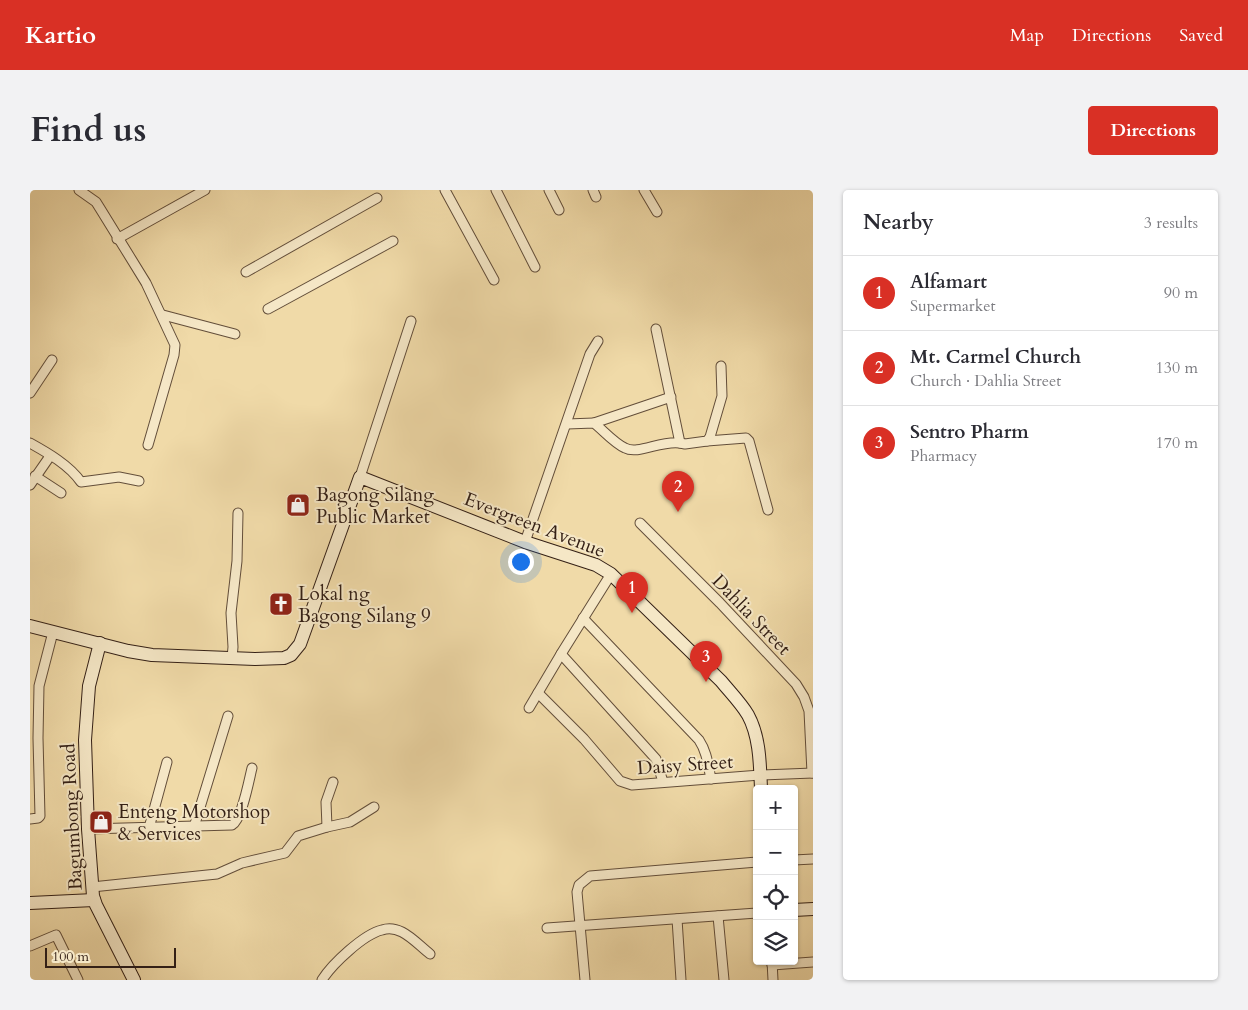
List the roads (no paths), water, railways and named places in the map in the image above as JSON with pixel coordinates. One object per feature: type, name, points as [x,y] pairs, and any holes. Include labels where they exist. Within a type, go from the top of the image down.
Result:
[{"type":"street","points":[[79,190],[96,202],[117,239],[146,283],[175,345],[174,355],[148,445]]},
{"type":"street","points":[[117,239],[206,190]]},
{"type":"street","points":[[445,190],[494,280]]},
{"type":"street","points":[[496,190],[535,267]]},
{"type":"street","points":[[548,190],[559,210]]},
{"type":"street","points":[[644,190],[657,212]]},
{"type":"street","points":[[246,272],[378,198]]},
{"type":"street","points":[[268,309],[393,241]]},
{"type":"street","points":[[162,315],[235,334]]},
{"type":"street","points":[[30,626],[128,651],[152,655],[264,658],[291,655],[300,644],[360,477],[410,321]]},
{"type":"street","points":[[656,329],[680,443]]},
{"type":"street","points":[[525,542],[590,354],[598,341]]},
{"type":"street","points":[[30,393],[52,360]]},
{"type":"street","points":[[707,441],[710,437],[722,396],[721,366]]},
{"type":"street","points":[[567,424],[594,423],[671,397]]},
{"type":"street","points":[[594,423],[616,442],[631,450],[639,450],[671,441],[685,444],[746,438],[749,441],[768,510]]},
{"type":"street","points":[[30,443],[47,452],[73,471],[81,482],[119,478],[139,481]]},
{"type":"street","points":[[49,455],[33,480],[61,493]]},
{"type":"street","name":"Evergreen Avenue","points":[[360,477],[525,542],[596,565],[611,574],[721,681],[737,699],[754,728],[761,785]]},
{"type":"street","points":[[232,658],[231,613],[237,561],[238,513]]},
{"type":"street","name":"Dahlia Street","points":[[640,523],[720,603],[796,684],[804,697],[809,711],[813,773]]},
{"type":"street","points":[[529,708],[611,574]]},
{"type":"street","points":[[583,618],[699,740],[707,756],[711,779]]},
{"type":"street","points":[[30,819],[37,819],[40,816],[34,783],[34,738],[39,686],[52,632]]},
{"type":"street","name":"Bagumbong Road","points":[[100,643],[90,686],[85,740],[92,887],[94,900],[134,980]]},
{"type":"street","points":[[561,654],[656,759],[663,782]]},
{"type":"street","name":"Daisy Street","points":[[538,693],[584,739],[620,781],[632,786],[663,782],[813,773]]},
{"type":"street","points":[[194,827],[228,716]]},
{"type":"street","points":[[150,828],[167,762]]},
{"type":"street","points":[[88,829],[232,825],[236,823],[252,768]]},
{"type":"street","points":[[326,827],[326,802],[333,782]]},
{"type":"street","points":[[92,887],[217,874],[242,863],[285,853],[298,836],[350,822],[374,807]]},
{"type":"street","points":[[798,860],[813,859]]},
{"type":"street","points":[[585,980],[577,892],[579,885],[590,876],[753,862]]},
{"type":"street","points":[[30,903],[94,900]]},
{"type":"street","points":[[798,910],[813,909]]},
{"type":"street","points":[[547,928],[753,913]]},
{"type":"street","points":[[718,916],[724,980]]},
{"type":"street","points":[[677,919],[681,980]]},
{"type":"street","points":[[322,980],[326,974],[363,940],[382,930],[392,929],[402,932],[430,954]]},
{"type":"street","points":[[30,946],[56,935],[78,980]]},
{"type":"street","points":[[798,962],[813,962]]},
{"type":"street","points":[[772,965],[773,980]]},
{"type":"place","name":"Bagong Silang Public Market","points":[[298,505]]},
{"type":"place","name":"Mt. Carmel Church","points":[[678,512]]},
{"type":"place","name":"Lokal ng Bagong Silang 9","points":[[281,604]]},
{"type":"place","name":"Alfamart","points":[[632,613]]},
{"type":"place","name":"Sentro Pharm","points":[[706,682]]},
{"type":"place","name":"Enteng Motorshop & Services","points":[[101,822]]}]
